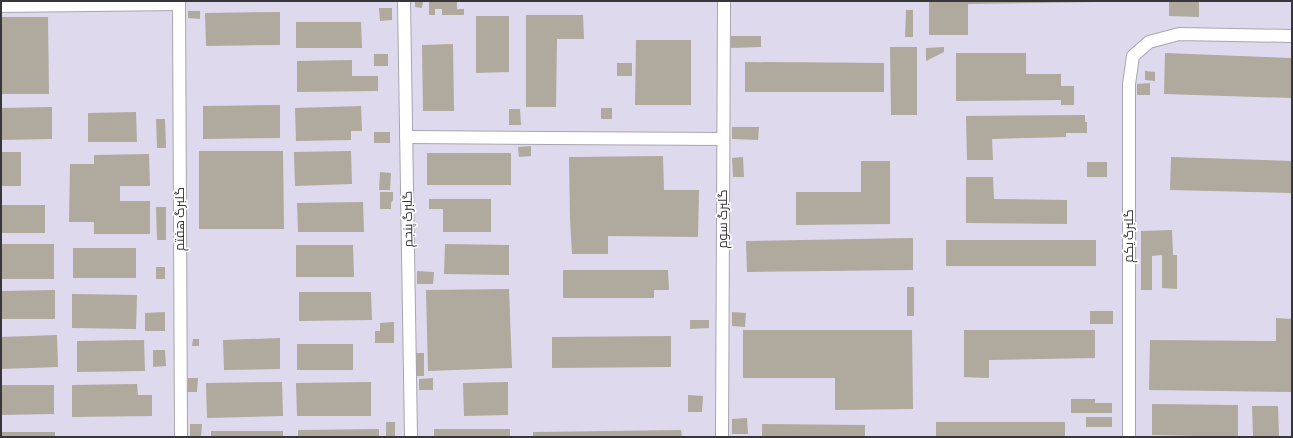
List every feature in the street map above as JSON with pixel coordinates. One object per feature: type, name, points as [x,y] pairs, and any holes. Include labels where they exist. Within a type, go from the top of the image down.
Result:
[{"type":"street","name":"گلبرگ پنجم","points":[[404,1],[411,437]]},
{"type":"street","name":"گلبرگ سوم","points":[[722,437],[724,1]]},
{"type":"street","points":[[1,6],[179,2]]},
{"type":"street","name":"گلبرگ هفتم","points":[[179,2],[180,437]]},
{"type":"street","name":"گلبرگ یکم","points":[[1129,437],[1129,84],[1133,56],[1149,42],[1179,34],[1292,36]]},
{"type":"street","points":[[406,137],[723,139]]},
{"type":"shaded area","points":[[1,1],[1292,1],[1292,437],[1,437]]},
{"type":"building","points":[[415,1],[423,1],[422,8],[415,7]]},
{"type":"building","points":[[429,1],[457,1],[457,9],[464,9],[464,15],[442,15],[442,9],[435,9],[435,15],[429,15]]},
{"type":"building","points":[[929,1],[1097,2],[968,4],[968,35],[929,35]]},
{"type":"building","points":[[1169,1],[1199,1],[1199,17],[1169,16]]},
{"type":"building","points":[[379,8],[392,8],[392,20],[380,21]]},
{"type":"building","points":[[906,10],[913,10],[913,37],[905,37]]},
{"type":"building","points":[[188,11],[200,11],[200,19],[188,18]]},
{"type":"building","points":[[280,12],[280,45],[206,46],[205,13]]},
{"type":"building","points":[[526,15],[583,15],[584,39],[557,39],[556,107],[526,107]]},
{"type":"building","points":[[476,16],[509,16],[509,72],[476,73]]},
{"type":"building","points":[[2,17],[48,17],[49,94],[1,94]]},
{"type":"building","points":[[296,22],[361,22],[362,48],[296,48]]},
{"type":"building","points":[[731,36],[761,36],[761,47],[731,48]]},
{"type":"building","points":[[636,40],[691,40],[691,105],[635,105]]},
{"type":"building","points":[[453,44],[454,111],[423,111],[422,45]]},
{"type":"building","points":[[890,47],[917,47],[917,115],[891,115]]},
{"type":"building","points":[[944,47],[944,52],[926,61],[926,48]]},
{"type":"building","points":[[956,53],[1026,53],[1026,74],[1061,74],[1061,86],[1074,86],[1074,105],[1061,105],[1061,100],[956,101]]},
{"type":"building","points":[[1165,53],[1292,58],[1292,98],[1164,94]]},
{"type":"building","points":[[374,54],[388,54],[388,66],[374,66]]},
{"type":"building","points":[[352,60],[352,76],[378,76],[378,91],[297,92],[297,61]]},
{"type":"building","points":[[745,62],[884,63],[884,92],[745,92]]},
{"type":"building","points":[[617,63],[632,63],[632,76],[617,76]]},
{"type":"building","points":[[1145,71],[1155,72],[1155,81],[1145,80]]},
{"type":"building","points":[[1150,83],[1150,95],[1137,95],[1137,84]]},
{"type":"building","points":[[280,105],[280,138],[203,139],[203,106]]},
{"type":"building","points":[[361,106],[362,131],[351,131],[351,140],[296,141],[295,108]]},
{"type":"building","points":[[52,107],[52,139],[1,140],[1,108]]},
{"type":"building","points":[[601,108],[612,108],[612,119],[601,119]]},
{"type":"building","points":[[509,109],[520,109],[521,125],[509,125]]},
{"type":"building","points":[[136,112],[137,142],[88,142],[88,113]]},
{"type":"building","points":[[1085,115],[1085,122],[1087,122],[1087,133],[1066,133],[1066,137],[992,139],[993,160],[967,160],[966,116]]},
{"type":"building","points":[[156,119],[165,119],[166,148],[157,148]]},
{"type":"building","points":[[732,127],[759,127],[758,140],[732,139]]},
{"type":"building","points":[[374,132],[390,132],[390,143],[374,143]]},
{"type":"building","points":[[531,146],[531,156],[519,157],[518,147]]},
{"type":"building","points":[[199,151],[283,151],[284,229],[199,229]]},
{"type":"building","points":[[351,151],[352,184],[295,186],[294,152]]},
{"type":"building","points":[[1,152],[21,152],[21,186],[1,186]]},
{"type":"building","points":[[427,153],[511,153],[511,185],[427,185]]},
{"type":"building","points":[[149,154],[150,186],[120,186],[120,201],[150,201],[150,234],[94,234],[94,222],[69,222],[70,164],[94,164],[94,155]]},
{"type":"building","points":[[663,156],[664,190],[699,190],[698,237],[608,236],[608,254],[572,254],[569,157]]},
{"type":"building","points":[[743,157],[744,177],[733,177],[732,158]]},
{"type":"building","points":[[1171,157],[1292,161],[1292,193],[1170,190]]},
{"type":"building","points":[[861,161],[890,161],[890,224],[796,225],[796,192],[861,192]]},
{"type":"building","points":[[1087,162],[1107,162],[1107,177],[1087,177]]},
{"type":"building","points":[[380,172],[391,173],[390,190],[379,190]]},
{"type":"building","points":[[966,177],[993,177],[994,199],[1067,200],[1067,224],[966,223]]},
{"type":"building","points":[[380,192],[393,192],[391,209],[380,209]]},
{"type":"building","points":[[429,199],[491,199],[491,232],[443,232],[443,209],[429,209]]},
{"type":"building","points":[[363,202],[364,232],[298,232],[297,203]]},
{"type":"building","points":[[1,205],[45,205],[45,233],[1,233]]},
{"type":"building","points":[[156,207],[166,207],[166,240],[157,240]]},
{"type":"building","points":[[1172,230],[1173,255],[1177,255],[1177,289],[1162,288],[1162,255],[1152,256],[1152,290],[1141,290],[1141,231]]},
{"type":"building","points":[[913,238],[913,270],[747,272],[746,241]]},
{"type":"building","points":[[946,240],[1096,240],[1096,266],[946,266]]},
{"type":"building","points":[[1,244],[54,244],[54,279],[1,279]]},
{"type":"building","points":[[445,244],[509,245],[509,275],[444,274]]},
{"type":"building","points":[[296,245],[353,245],[354,277],[296,277]]},
{"type":"building","points":[[73,248],[136,248],[136,278],[73,278]]},
{"type":"building","points":[[156,267],[165,267],[165,279],[156,279]]},
{"type":"building","points":[[563,270],[668,270],[669,290],[654,290],[654,298],[563,298]]},
{"type":"building","points":[[417,271],[434,272],[433,284],[417,284]]},
{"type":"building","points":[[907,287],[914,287],[914,316],[907,316]]},
{"type":"building","points":[[509,289],[512,368],[428,371],[426,290]]},
{"type":"building","points":[[55,290],[55,319],[1,319],[1,291]]},
{"type":"building","points":[[299,292],[371,292],[372,320],[299,321]]},
{"type":"building","points":[[72,294],[137,295],[136,329],[72,328]]},
{"type":"building","points":[[1090,311],[1113,311],[1113,324],[1090,324]]},
{"type":"building","points":[[165,312],[165,331],[145,331],[145,313]]},
{"type":"building","points":[[732,312],[746,313],[745,327],[732,326]]},
{"type":"building","points":[[1276,318],[1292,319],[1292,392],[1149,390],[1150,340],[1276,341]]},
{"type":"building","points":[[690,320],[709,320],[709,328],[690,329]]},
{"type":"building","points":[[394,322],[394,343],[375,343],[375,331],[380,331],[380,323]]},
{"type":"building","points":[[743,330],[912,330],[913,409],[835,410],[835,378],[743,378]]},
{"type":"building","points":[[964,330],[1095,330],[1095,358],[989,360],[989,378],[964,377]]},
{"type":"building","points":[[57,335],[58,367],[1,369],[1,337]]},
{"type":"building","points":[[671,336],[671,367],[552,368],[552,337]]},
{"type":"building","points":[[280,338],[280,369],[224,370],[223,340]]},
{"type":"building","points":[[193,339],[199,339],[199,346],[192,346]]},
{"type":"building","points":[[144,340],[145,371],[77,372],[77,341]]},
{"type":"building","points":[[297,344],[353,344],[353,370],[297,370]]},
{"type":"building","points":[[153,350],[165,350],[166,366],[153,367]]},
{"type":"building","points":[[416,353],[424,353],[424,376],[416,376]]},
{"type":"building","points":[[188,378],[198,378],[197,392],[187,392]]},
{"type":"building","points":[[433,378],[433,390],[419,390],[419,379]]},
{"type":"building","points":[[282,382],[283,416],[207,418],[206,383]]},
{"type":"building","points":[[371,382],[371,416],[297,416],[296,383]]},
{"type":"building","points":[[508,382],[508,415],[464,416],[463,383]]},
{"type":"building","points":[[137,384],[138,395],[152,395],[152,416],[72,417],[72,385]]},
{"type":"building","points":[[1,385],[54,385],[54,414],[1,415]]},
{"type":"building","points":[[688,395],[703,396],[702,412],[688,412]]},
{"type":"building","points":[[1071,399],[1095,399],[1095,403],[1112,403],[1112,413],[1071,413]]},
{"type":"building","points":[[1152,404],[1238,405],[1238,437],[1152,435]]},
{"type":"building","points":[[1252,406],[1278,406],[1279,437],[1253,437]]},
{"type":"building","points":[[1086,417],[1112,417],[1112,427],[1086,427]]},
{"type":"building","points":[[747,418],[748,434],[732,434],[732,419]]},
{"type":"building","points":[[386,422],[395,422],[395,437],[386,437]]},
{"type":"building","points":[[936,422],[1065,422],[1065,437],[936,437]]},
{"type":"building","points":[[190,424],[202,424],[201,437],[190,437]]},
{"type":"building","points":[[762,424],[865,425],[865,437],[762,437]]},
{"type":"building","points":[[379,429],[379,437],[298,437],[298,430]]},
{"type":"building","points":[[434,429],[510,429],[510,437],[434,437]]},
{"type":"building","points":[[681,430],[682,437],[533,437],[533,432]]},
{"type":"building","points":[[211,431],[283,431],[283,437],[211,437]]},
{"type":"building","points":[[1,432],[55,432],[55,437],[1,437]]}]
